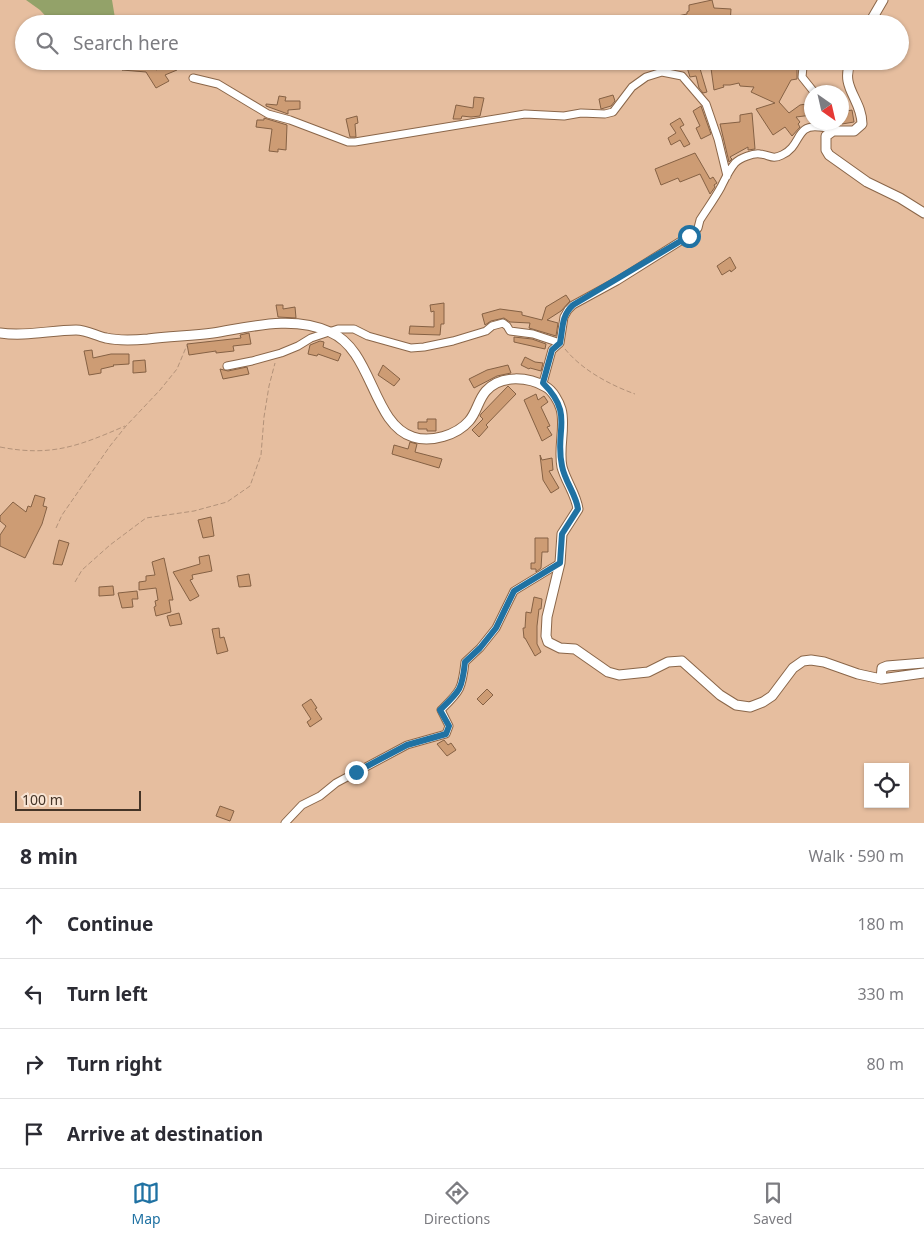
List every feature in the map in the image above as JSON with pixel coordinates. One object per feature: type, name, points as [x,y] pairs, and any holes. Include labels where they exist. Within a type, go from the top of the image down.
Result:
[{"type":"street","points":[[875,15],[883,0]]},
{"type":"street","points":[[803,70],[802,78],[808,85]]},
{"type":"street","points":[[848,70],[847,80],[863,116],[862,124],[854,131],[848,130]]},
{"type":"street","points":[[193,78],[218,84],[268,114],[290,120],[348,142],[355,142],[525,114],[564,116],[582,113],[605,114],[613,112],[632,87],[646,77],[662,72],[682,76],[706,104],[727,176]]},
{"type":"street","points":[[804,130],[798,141],[788,152],[778,157],[769,158],[760,154],[749,156],[736,162],[695,232],[568,310],[561,329],[560,343],[552,350],[543,383],[554,394],[561,410],[560,457],[566,480],[573,492],[578,509],[562,534],[560,563],[547,617],[546,636],[548,642],[560,648],[575,649],[608,672],[619,675],[648,672],[668,662],[682,661],[720,695],[736,705],[750,707],[772,696],[793,668],[803,661],[824,662],[858,674],[881,679],[924,673]]},
{"type":"street","points":[[828,130],[825,138],[826,150],[829,155],[867,182],[900,198],[924,213]]},
{"type":"street","points":[[0,333],[14,335],[76,330],[111,339],[128,340],[212,333],[277,323],[306,326],[331,332],[346,343],[357,355],[391,420],[400,431],[422,440],[444,437],[463,427],[470,421],[486,391],[504,380],[525,380],[547,388]]},
{"type":"street","points":[[227,366],[280,353],[298,346],[311,338],[345,328],[354,329],[368,336],[411,348],[424,348],[486,331],[492,326],[503,323],[510,331],[533,334],[560,343]]},
{"type":"street","points":[[285,823],[302,805],[320,796],[342,779],[407,745],[446,734],[449,726],[440,710],[458,693],[463,679],[465,662],[480,648],[496,628],[514,591],[560,563]]},
{"type":"street","points":[[881,679],[882,668],[924,663]]},
{"type":"path","points":[[56,528],[62,515],[126,426],[177,369],[192,335]]},
{"type":"path","points":[[560,343],[572,358],[602,379],[617,388],[635,394]]},
{"type":"path","points":[[75,582],[82,570],[110,545],[146,518],[194,511],[227,502],[250,486],[261,455],[264,417],[273,367],[280,353]]},
{"type":"path","points":[[0,447],[22,452],[72,448],[126,426]]},
{"type":"green space","points":[[26,0],[112,0],[114,15],[45,15]]},
{"type":"building","points":[[712,0],[714,8],[731,9],[731,15],[682,15],[687,14],[689,11],[689,5]]},
{"type":"building","points":[[122,70],[177,70],[165,75],[169,81],[156,88],[146,72]]},
{"type":"building","points":[[688,70],[700,70],[707,92],[703,93],[699,88],[696,76],[690,77]]},
{"type":"building","points":[[711,70],[797,70],[797,79],[791,80],[779,102],[789,113],[804,104],[804,116],[796,117],[800,122],[798,124],[800,127],[792,136],[785,127],[773,135],[756,109],[775,103],[751,92],[754,87],[740,86],[739,83],[723,85],[724,87],[714,90]]},
{"type":"building","points":[[613,95],[615,101],[611,106],[601,109],[599,99]]},
{"type":"building","points":[[279,96],[286,97],[285,101],[300,101],[300,109],[288,110],[288,114],[266,106],[266,104],[277,105]]},
{"type":"building","points":[[474,97],[484,98],[480,116],[462,116],[461,119],[453,119],[456,105],[473,108]]},
{"type":"building","points":[[701,106],[711,134],[701,139],[696,128],[700,126],[693,111]]},
{"type":"building","points":[[852,110],[854,122],[849,123],[849,111]]},
{"type":"building","points":[[752,113],[755,149],[748,150],[748,147],[730,157],[732,159],[729,162],[720,124],[740,122],[740,115]]},
{"type":"building","points":[[357,116],[358,123],[355,124],[356,137],[350,137],[346,119]]},
{"type":"building","points":[[264,118],[287,125],[286,150],[278,149],[278,152],[269,151],[272,129],[256,127],[257,120],[264,120]]},
{"type":"building","points":[[680,118],[684,125],[680,127],[690,144],[684,147],[680,140],[671,145],[668,138],[676,133],[670,124]]},
{"type":"building","points":[[695,153],[710,179],[713,177],[717,183],[710,194],[700,174],[680,182],[678,178],[661,185],[655,169]]},
{"type":"building","points":[[730,257],[736,268],[722,275],[717,266]]},
{"type":"building","points":[[566,295],[570,301],[561,311],[547,320],[558,323],[556,336],[529,328],[530,323],[510,322],[504,318],[491,321],[485,325],[482,314],[500,309],[522,312],[522,315],[542,320],[546,307]]},
{"type":"building","points":[[444,303],[444,324],[441,324],[440,335],[409,334],[410,326],[434,327],[434,311],[431,312],[430,305]]},
{"type":"building","points":[[276,305],[283,305],[283,309],[295,307],[296,318],[278,317]]},
{"type":"building","points":[[249,333],[251,344],[233,346],[234,351],[216,353],[216,351],[189,355],[187,344],[241,338],[240,335]]},
{"type":"building","points":[[514,337],[532,339],[546,344],[545,349],[514,342]]},
{"type":"building","points":[[320,341],[324,342],[323,347],[341,354],[338,361],[318,354],[317,356],[308,354],[310,345]]},
{"type":"building","points":[[92,350],[93,358],[111,354],[129,354],[129,364],[113,365],[101,369],[101,373],[89,375],[84,351]]},
{"type":"building","points":[[525,357],[535,362],[543,363],[541,371],[529,369],[521,365]]},
{"type":"building","points":[[145,360],[146,372],[133,373],[133,361]]},
{"type":"building","points":[[383,365],[400,379],[394,386],[378,375]]},
{"type":"building","points":[[508,365],[511,373],[497,376],[474,388],[469,379],[487,370]]},
{"type":"building","points":[[247,367],[249,374],[223,379],[220,369],[228,371]]},
{"type":"building","points":[[508,386],[516,394],[486,425],[488,427],[479,437],[472,430],[483,419],[480,416],[481,414]]},
{"type":"building","points":[[536,394],[538,400],[544,396],[548,402],[541,407],[550,426],[547,427],[552,435],[542,441],[524,400]]},
{"type":"building","points":[[427,419],[436,419],[436,431],[418,429],[418,422],[427,422]]},
{"type":"building","points":[[410,442],[417,444],[415,452],[442,459],[439,468],[392,454],[394,445],[408,449]]},
{"type":"building","points":[[540,455],[542,460],[552,458],[553,470],[549,471],[559,488],[551,493],[543,480]]},
{"type":"building","points":[[35,495],[45,498],[43,506],[47,507],[42,524],[25,558],[0,546],[0,535],[6,526],[0,521],[0,516],[13,502],[26,512],[28,506],[31,507]]},
{"type":"building","points":[[211,517],[214,536],[203,538],[198,520]]},
{"type":"building","points":[[535,538],[548,538],[548,552],[542,552],[541,568],[536,572],[536,569],[531,569],[531,563],[535,563]]},
{"type":"building","points":[[59,540],[69,543],[62,565],[53,564]]},
{"type":"building","points":[[209,555],[212,571],[192,575],[193,579],[190,580],[199,596],[190,601],[173,572],[200,564],[199,557]]},
{"type":"building","points":[[164,558],[173,600],[169,600],[171,612],[156,616],[154,607],[156,606],[155,601],[158,600],[156,588],[139,590],[139,582],[146,581],[146,576],[155,575],[152,562]]},
{"type":"building","points":[[249,574],[251,586],[239,587],[237,576]]},
{"type":"building","points":[[113,586],[114,595],[99,596],[99,587]]},
{"type":"building","points":[[137,591],[138,599],[132,599],[133,607],[122,608],[118,593]]},
{"type":"building","points":[[534,597],[542,599],[537,626],[537,644],[541,652],[535,656],[524,638],[523,628],[525,628],[526,612],[531,613]]},
{"type":"building","points":[[179,613],[182,624],[170,626],[167,616]]},
{"type":"building","points":[[219,628],[220,638],[224,637],[228,651],[217,654],[212,629]]},
{"type":"building","points":[[487,689],[493,695],[483,705],[477,699]]},
{"type":"building","points":[[311,699],[322,719],[310,727],[307,722],[311,719],[302,705]]},
{"type":"building","points":[[444,740],[448,745],[451,743],[456,750],[447,756],[437,744]]},
{"type":"building","points":[[220,806],[234,811],[230,821],[216,816]]},
{"type":"route","points":[[356,772],[407,745],[446,734],[449,726],[440,710],[458,693],[463,679],[465,662],[480,648],[496,628],[514,591],[560,563],[562,534],[578,509],[573,492],[566,480],[560,457],[561,410],[554,394],[543,383],[552,350],[560,343],[561,329],[568,310],[573,305],[689,236]]}]
